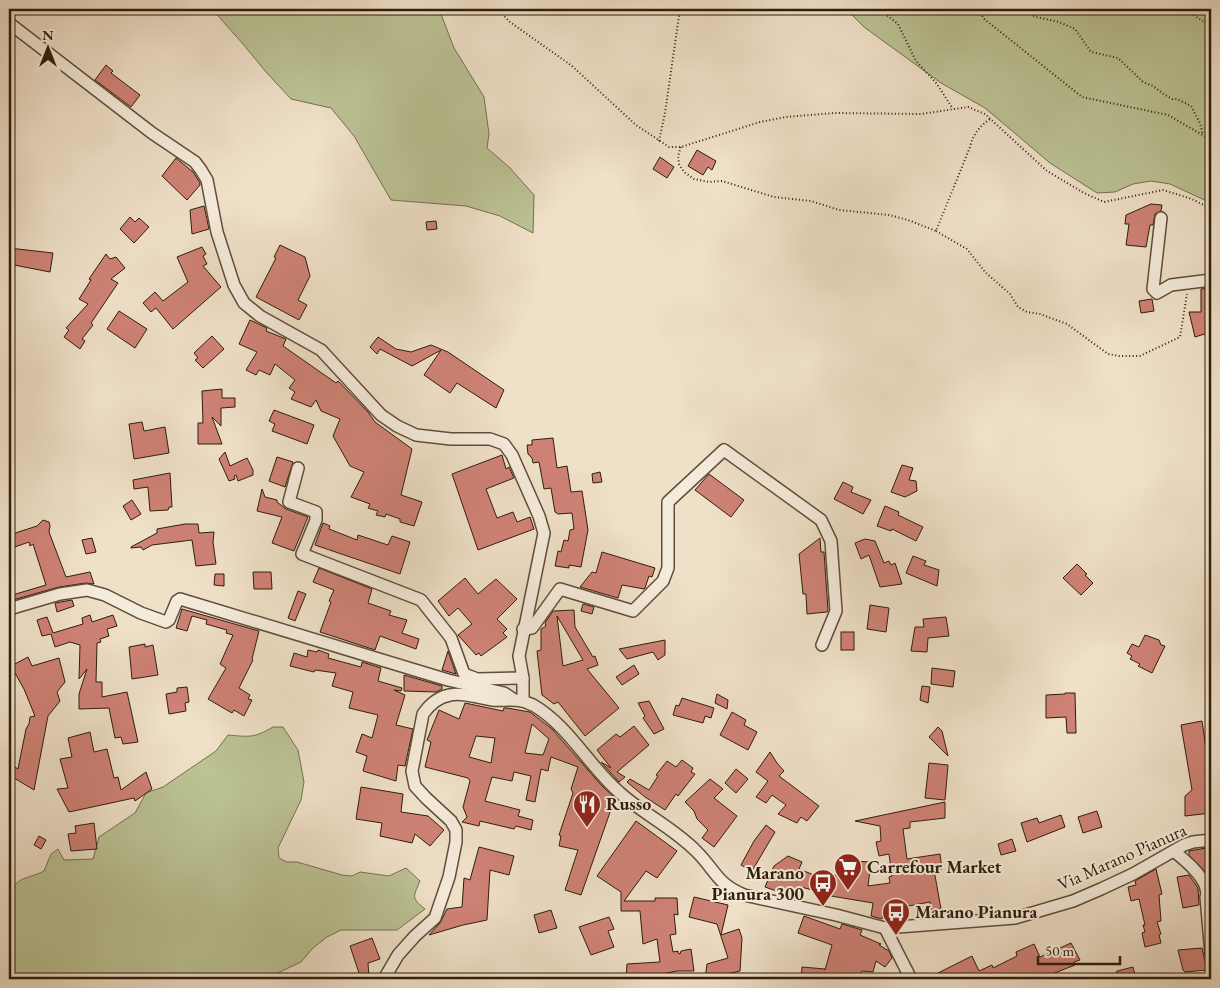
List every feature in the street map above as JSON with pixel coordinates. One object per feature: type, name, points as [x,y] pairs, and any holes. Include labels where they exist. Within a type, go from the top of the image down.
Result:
[{"type":"street","points":[[9,23],[152,133],[195,162],[207,180],[217,232],[234,285],[244,303],[260,316],[294,333],[321,350],[381,416],[397,426],[416,435],[451,439],[490,439],[504,444],[512,455],[536,507],[544,532],[518,656],[523,678],[519,701],[493,700],[452,694],[439,698],[423,714],[412,771],[415,786],[451,821],[456,830],[456,842],[449,877],[435,918],[414,936],[398,955],[384,979]]},
{"type":"street","points":[[1160,218],[1153,289],[1157,293],[1171,285],[1211,280]]},
{"type":"street","points":[[523,630],[532,628],[560,589],[633,612],[664,581],[668,568],[668,502],[724,450],[821,520],[831,541],[836,611],[822,645]]},
{"type":"street","points":[[298,468],[289,502],[316,512],[316,520],[302,554],[421,600],[451,638],[464,674],[477,678],[523,678]]},
{"type":"street","name":"Via Marano Pianura","points":[[9,609],[60,594],[87,590],[106,595],[141,613],[166,622],[169,620],[177,601],[180,599],[448,680],[504,693],[532,705],[554,722],[582,749],[600,773],[619,792],[681,837],[699,853],[720,880],[732,890],[744,895],[885,928],[1014,918],[1073,901],[1133,874],[1184,844],[1211,840]]},
{"type":"street","points":[[1174,851],[1190,865],[1205,885],[1209,900],[1211,954]]},
{"type":"street","points":[[885,928],[911,979]]},
{"type":"path","points":[[497,9],[510,22],[572,66],[636,125],[669,147],[681,147],[760,122],[786,117],[843,113],[921,114],[968,107],[985,114],[1048,171],[1084,193],[1104,202],[1163,190],[1192,199],[1211,209]]},
{"type":"path","points":[[659,141],[665,113],[680,9]]},
{"type":"path","points":[[879,9],[898,24],[916,61],[937,84],[953,109]]},
{"type":"path","points":[[884,9],[893,20]]},
{"type":"path","points":[[981,9],[983,18],[1082,97],[1168,115],[1211,140]]},
{"type":"path","points":[[1021,9],[1036,17],[1070,25],[1080,34],[1091,52],[1118,58],[1143,82],[1153,86],[1165,96],[1177,99],[1191,106],[1200,123],[1202,135]]},
{"type":"path","points":[[1185,9],[1211,27]]},
{"type":"path","points":[[936,231],[973,137],[980,127],[990,119]]},
{"type":"path","points":[[681,147],[678,156],[679,164],[684,172],[694,179],[709,182],[722,181],[774,197],[811,201],[839,210],[889,215],[936,231],[967,249],[985,272],[1010,294],[1018,307],[1027,312],[1040,314],[1067,324],[1108,354],[1140,356],[1180,338],[1188,283]]},
{"type":"green space","points":[[212,9],[439,9],[454,48],[484,97],[489,134],[487,148],[509,167],[534,195],[533,233],[500,216],[466,206],[391,200],[354,136],[331,108],[291,99]]},
{"type":"green space","points":[[846,9],[1211,9],[1211,203],[1170,184],[1151,181],[1133,184],[1115,192],[1097,193],[1050,163],[985,108],[941,83],[864,27]]},
{"type":"green space","points":[[273,727],[283,727],[298,750],[304,782],[301,800],[278,848],[279,858],[287,862],[297,862],[352,876],[360,872],[389,876],[406,868],[420,881],[415,900],[425,909],[397,930],[341,930],[327,937],[313,948],[301,962],[265,979],[9,979],[9,897],[19,881],[44,871],[51,854],[58,849],[64,860],[93,859],[99,837],[135,813],[146,793],[163,787],[216,751],[228,735],[252,736]]},
{"type":"building","points":[[106,65],[113,71],[111,73],[140,95],[131,107],[95,80]]},
{"type":"building","points":[[697,150],[716,161],[712,170],[708,167],[703,175],[688,166]]},
{"type":"building","points":[[660,157],[674,167],[667,178],[653,169]]},
{"type":"building","points":[[176,158],[193,172],[200,183],[187,200],[162,176]]},
{"type":"building","points":[[1151,204],[1162,205],[1161,211],[1155,214],[1153,225],[1150,225],[1146,247],[1126,245],[1129,224],[1125,224],[1126,215]]},
{"type":"building","points":[[204,206],[209,229],[192,234],[190,210]]},
{"type":"building","points":[[130,217],[135,222],[139,218],[149,227],[134,243],[120,229]]},
{"type":"building","points":[[436,221],[437,229],[427,230],[426,222]]},
{"type":"building","points":[[280,245],[305,257],[310,276],[298,300],[307,305],[299,320],[256,297],[276,258],[274,257]]},
{"type":"building","points":[[202,247],[206,254],[203,256],[207,264],[203,266],[221,287],[173,329],[156,308],[151,312],[143,303],[155,292],[163,301],[188,282],[177,257]]},
{"type":"building","points":[[9,248],[53,253],[50,272],[9,264]]},
{"type":"building","points":[[106,254],[110,259],[116,257],[125,268],[111,279],[118,283],[91,323],[93,325],[82,339],[85,341],[80,349],[64,337],[69,330],[66,328],[88,304],[79,299],[91,280],[89,279]]},
{"type":"building","points":[[1211,288],[1211,332],[1195,337],[1189,312],[1201,312],[1201,289]]},
{"type":"building","points":[[1152,299],[1154,311],[1141,313],[1139,301]]},
{"type":"building","points":[[119,311],[147,329],[135,348],[107,329]]},
{"type":"building","points":[[250,320],[267,328],[266,331],[286,339],[283,346],[336,383],[338,381],[368,412],[375,422],[412,449],[401,495],[422,502],[414,526],[400,522],[400,519],[386,514],[385,517],[376,515],[378,511],[368,508],[370,504],[351,497],[364,472],[350,466],[333,436],[340,419],[321,411],[316,400],[311,407],[291,399],[295,392],[289,388],[295,380],[275,364],[270,375],[259,370],[256,375],[246,370],[257,352],[239,344]]},
{"type":"building","points":[[212,336],[224,349],[203,368],[195,360],[198,358],[194,353]]},
{"type":"building","points":[[378,337],[396,349],[411,352],[431,345],[448,352],[504,390],[496,408],[457,383],[450,393],[424,375],[441,350],[412,366],[380,349],[377,354],[370,347]]},
{"type":"building","points":[[222,389],[222,398],[235,398],[235,407],[221,408],[221,426],[212,417],[222,444],[198,444],[198,423],[203,423],[202,391]]},
{"type":"building","points":[[274,410],[314,425],[307,444],[272,431],[275,424],[269,421]]},
{"type":"building","points":[[142,422],[144,431],[165,427],[169,453],[134,459],[129,424]]},
{"type":"building","points":[[553,438],[557,468],[567,466],[571,492],[582,491],[588,530],[581,567],[569,565],[569,568],[555,566],[558,551],[561,552],[564,540],[568,541],[570,530],[574,529],[572,513],[558,514],[555,512],[551,488],[544,489],[539,462],[533,463],[532,458],[528,454],[527,445],[532,445],[532,440]]},
{"type":"building","points":[[225,452],[230,466],[247,458],[253,470],[253,475],[238,481],[236,475],[234,476],[235,479],[229,481],[219,459]]},
{"type":"building","points":[[502,455],[506,469],[509,467],[514,478],[486,489],[497,518],[513,512],[517,522],[530,517],[534,529],[478,550],[452,474]]},
{"type":"building","points":[[277,457],[293,462],[285,487],[269,481]]},
{"type":"building","points":[[902,465],[913,468],[909,480],[916,481],[917,491],[905,497],[891,492]]},
{"type":"building","points":[[600,472],[602,482],[593,483],[592,474]]},
{"type":"building","points":[[170,473],[172,507],[169,507],[168,510],[150,511],[148,487],[134,489],[133,480]]},
{"type":"building","points":[[709,474],[744,500],[731,517],[695,490]]},
{"type":"building","points":[[843,482],[853,487],[851,492],[871,500],[863,514],[834,499]]},
{"type":"building","points":[[262,489],[265,497],[277,500],[286,509],[308,517],[294,551],[272,543],[282,517],[257,511]]},
{"type":"building","points":[[132,500],[141,514],[131,520],[123,506]]},
{"type":"building","points":[[885,506],[899,512],[898,515],[923,527],[916,541],[892,529],[891,531],[877,526]]},
{"type":"building","points":[[43,520],[49,522],[49,532],[66,577],[90,572],[94,584],[86,583],[59,587],[9,601],[9,596],[46,585],[33,544],[30,546],[29,542],[9,549],[9,535],[37,526]]},
{"type":"building","points":[[323,523],[330,526],[329,529],[357,540],[358,535],[388,545],[392,536],[410,542],[400,574],[315,545]]},
{"type":"building","points":[[185,524],[198,524],[199,533],[214,532],[213,542],[216,564],[196,566],[192,540],[152,545],[143,550],[141,547],[131,548],[157,533],[157,529]]},
{"type":"building","points":[[92,538],[96,552],[86,554],[82,540]]},
{"type":"building","points":[[820,538],[821,552],[824,552],[828,610],[827,612],[807,614],[806,594],[803,594],[799,554]]},
{"type":"building","points":[[865,539],[875,541],[884,563],[889,561],[891,565],[895,563],[902,584],[880,587],[869,555],[861,559],[855,543]]},
{"type":"building","points":[[602,552],[655,568],[652,577],[649,576],[645,588],[622,585],[618,598],[580,587],[592,572],[596,573]]},
{"type":"building","points":[[913,556],[926,561],[924,565],[939,570],[937,586],[906,573]]},
{"type":"building","points":[[1077,564],[1093,583],[1081,595],[1063,578]]},
{"type":"building","points":[[319,568],[372,589],[368,603],[391,611],[389,615],[407,620],[402,633],[419,639],[416,649],[380,636],[375,650],[320,632],[334,590],[313,582]]},
{"type":"building","points":[[253,572],[271,572],[272,589],[254,589]]},
{"type":"building","points":[[215,574],[224,574],[224,586],[214,585]]},
{"type":"building","points":[[465,578],[478,594],[496,579],[517,599],[497,619],[507,629],[503,633],[507,637],[481,656],[479,653],[476,655],[458,635],[472,624],[458,608],[449,616],[438,601]]},
{"type":"building","points":[[298,591],[306,594],[295,621],[288,618]]},
{"type":"building","points":[[72,600],[74,606],[57,612],[55,603]]},
{"type":"building","points":[[583,604],[594,607],[592,614],[581,611]]},
{"type":"building","points":[[870,605],[889,608],[886,632],[867,629]]},
{"type":"building","points":[[182,609],[259,631],[253,660],[239,688],[250,695],[248,699],[252,700],[244,716],[234,710],[232,713],[208,699],[226,668],[220,664],[233,635],[226,633],[227,630],[206,624],[207,620],[192,616],[187,631],[176,628]]},
{"type":"building","points":[[574,610],[575,627],[593,657],[595,656],[598,665],[587,669],[619,708],[585,736],[558,702],[554,704],[542,695],[537,651],[541,650],[541,629],[546,626],[545,623],[553,611]],"holes":[[[557,616],[583,660],[563,666]]]},
{"type":"building","points":[[90,615],[92,622],[113,615],[117,626],[107,629],[109,636],[100,639],[101,642],[97,643],[96,682],[102,682],[102,697],[127,692],[138,742],[123,744],[121,737],[115,738],[109,708],[79,709],[79,694],[87,669],[79,679],[80,645],[70,642],[55,647],[51,634],[42,636],[37,620],[47,617],[53,633],[83,624],[82,618]]},
{"type":"building","points":[[946,617],[949,636],[928,638],[927,652],[911,651],[915,627],[924,627],[923,619]]},
{"type":"building","points":[[841,632],[854,632],[854,650],[841,650]]},
{"type":"building","points":[[1145,635],[1159,640],[1161,645],[1165,646],[1152,673],[1138,666],[1140,664],[1130,659],[1132,656],[1127,653],[1132,644],[1139,647]]},
{"type":"building","points":[[665,640],[665,655],[658,660],[653,652],[627,659],[619,649]]},
{"type":"building","points":[[145,644],[145,647],[153,645],[158,675],[132,679],[129,647]]},
{"type":"building","points":[[308,650],[317,652],[318,650],[329,654],[328,658],[361,667],[362,662],[381,668],[378,681],[402,688],[401,691],[394,690],[405,695],[396,725],[413,729],[405,766],[398,765],[396,781],[363,771],[367,756],[356,752],[362,734],[372,738],[378,715],[349,708],[353,692],[332,686],[336,673],[315,670],[314,672],[290,666],[294,653],[307,657]]},
{"type":"building","points":[[448,651],[456,674],[442,670]]},
{"type":"building","points":[[28,657],[32,666],[59,658],[65,682],[57,692],[60,701],[48,716],[34,790],[9,775],[9,763],[18,769],[26,729],[30,717],[35,716],[24,689],[11,666]]},
{"type":"building","points":[[634,665],[639,674],[622,685],[616,677]]},
{"type":"building","points":[[932,668],[955,671],[953,687],[931,684]]},
{"type":"building","points":[[404,675],[442,686],[442,689],[436,692],[404,691]]},
{"type":"building","points":[[922,686],[930,687],[928,703],[920,700]]},
{"type":"building","points":[[187,687],[189,702],[185,703],[186,711],[169,714],[166,694],[177,692],[177,688]]},
{"type":"building","points":[[1075,693],[1076,733],[1067,733],[1066,717],[1046,718],[1046,695]]},
{"type":"building","points":[[717,694],[728,700],[727,709],[715,703]]},
{"type":"building","points":[[682,698],[714,708],[711,718],[705,716],[703,723],[673,715],[676,705],[679,706]]},
{"type":"building","points":[[649,701],[664,729],[654,734],[643,718],[645,716],[638,703]]},
{"type":"building","points":[[465,703],[503,711],[504,708],[507,708],[530,712],[552,729],[602,786],[615,798],[581,895],[565,890],[578,850],[559,846],[561,836],[559,835],[573,793],[571,789],[578,767],[551,757],[548,771],[541,769],[535,802],[526,800],[531,776],[514,772],[512,781],[492,777],[485,801],[520,810],[518,816],[533,820],[531,830],[516,826],[514,829],[480,821],[479,826],[462,822],[467,817],[463,807],[470,781],[468,778],[425,767],[431,742],[427,740],[439,710],[459,719]],"holes":[[[532,724],[549,739],[543,755],[525,753]],[[476,736],[495,738],[491,763],[469,757]]]},
{"type":"building","points":[[732,712],[746,720],[744,725],[757,732],[748,750],[720,735]]},
{"type":"building","points":[[1202,721],[1211,781],[1209,782],[1211,788],[1211,813],[1185,816],[1185,796],[1192,790],[1181,725]]},
{"type":"building","points":[[634,726],[649,745],[617,772],[625,777],[619,782],[601,762],[611,768],[597,750],[616,734],[620,737]]},
{"type":"building","points":[[938,727],[942,731],[948,756],[929,737]]},
{"type":"building","points":[[90,732],[94,752],[107,749],[114,778],[118,777],[121,790],[146,772],[152,789],[135,801],[134,798],[69,812],[57,789],[68,788],[60,759],[72,757],[68,738]]},
{"type":"building","points":[[770,752],[784,771],[779,776],[819,806],[807,821],[801,817],[797,823],[778,814],[786,805],[772,795],[766,803],[756,797],[768,781],[756,772]]},
{"type":"building","points":[[682,760],[693,768],[691,772],[695,774],[678,796],[676,794],[665,810],[627,782],[630,779],[649,790],[658,776],[656,775],[667,761],[676,767]]},
{"type":"building","points":[[929,763],[948,765],[945,800],[925,798]]},
{"type":"building","points":[[736,769],[748,779],[736,793],[725,783]]},
{"type":"building","points":[[710,779],[723,789],[714,798],[737,816],[714,847],[702,838],[708,830],[697,819],[694,811],[685,802]]},
{"type":"building","points":[[361,787],[403,794],[401,812],[428,816],[444,830],[430,846],[415,834],[412,843],[380,836],[382,823],[356,819]]},
{"type":"building","points":[[945,802],[945,818],[910,822],[910,828],[903,829],[907,859],[940,854],[942,869],[934,870],[941,909],[931,910],[930,902],[903,907],[903,911],[883,914],[882,919],[871,916],[873,903],[819,894],[820,892],[801,887],[796,898],[765,887],[774,866],[788,856],[802,862],[799,869],[824,879],[825,874],[849,877],[852,861],[871,862],[868,886],[890,883],[889,877],[892,876],[889,854],[879,856],[876,842],[881,841],[880,826],[855,821]]},
{"type":"building","points":[[1097,811],[1102,827],[1083,833],[1078,817]]},
{"type":"building","points":[[1061,815],[1065,827],[1027,842],[1021,823],[1037,818],[1039,823]]},
{"type":"building","points":[[636,821],[677,851],[657,878],[646,871],[624,901],[655,901],[655,898],[677,898],[678,915],[674,914],[676,934],[670,935],[673,952],[678,951],[680,954],[681,951],[691,949],[694,971],[677,971],[653,976],[653,979],[626,979],[627,964],[660,962],[657,939],[643,944],[640,911],[621,911],[621,892],[597,876]]},
{"type":"building","points":[[94,823],[97,849],[71,851],[68,834],[76,833],[75,826]]},
{"type":"building","points":[[766,825],[775,832],[752,871],[741,865],[754,841]]},
{"type":"building","points":[[39,836],[46,840],[41,849],[34,845]]},
{"type":"building","points":[[1012,839],[1016,851],[1001,855],[998,844]]},
{"type":"building","points":[[479,847],[514,856],[509,875],[490,870],[487,920],[429,935],[440,923],[447,909],[462,907],[464,878],[470,880]]},
{"type":"building","points":[[1206,848],[1207,851],[1211,850],[1211,875],[1208,875],[1189,855],[1189,851]]},
{"type":"building","points":[[1156,869],[1162,894],[1159,895],[1161,921],[1157,922],[1161,934],[1159,935],[1161,943],[1145,947],[1142,933],[1145,932],[1143,925],[1145,925],[1139,899],[1131,901],[1128,887],[1136,885],[1135,881]]},
{"type":"building","points":[[1189,875],[1198,888],[1199,905],[1183,908],[1177,877]]},
{"type":"building","points":[[694,897],[728,905],[721,935],[739,929],[742,938],[740,971],[705,979],[707,964],[728,958],[717,924],[689,917]]},
{"type":"building","points":[[551,910],[557,928],[539,933],[534,915]]},
{"type":"building","points":[[804,916],[840,929],[842,924],[862,930],[860,935],[881,944],[879,945],[889,951],[892,958],[885,967],[876,961],[873,972],[862,971],[860,975],[824,975],[824,979],[801,978],[802,967],[825,970],[832,945],[798,933]]},
{"type":"building","points":[[609,917],[614,929],[608,931],[614,947],[591,955],[579,927]]},
{"type":"building","points":[[372,938],[380,959],[368,963],[369,979],[361,979],[350,946]]},
{"type":"building","points":[[1071,943],[1080,960],[1074,962],[1075,965],[1047,976],[1049,979],[941,979],[938,973],[972,956],[979,971],[992,965],[993,968],[1017,956],[1016,952],[1034,944],[1040,957]]},
{"type":"building","points":[[1202,948],[1207,970],[1185,972],[1178,950]]},
{"type":"building","points":[[1133,967],[1136,979],[1113,979],[1117,971]]},
{"type":"place","name":"Russo","points":[[587,828]]},
{"type":"place","name":"Carrefour Market","points":[[848,891]]},
{"type":"place","name":"Marano Pianura 300","points":[[823,907]]},
{"type":"place","name":"Marano Pianura","points":[[896,936]]}]
